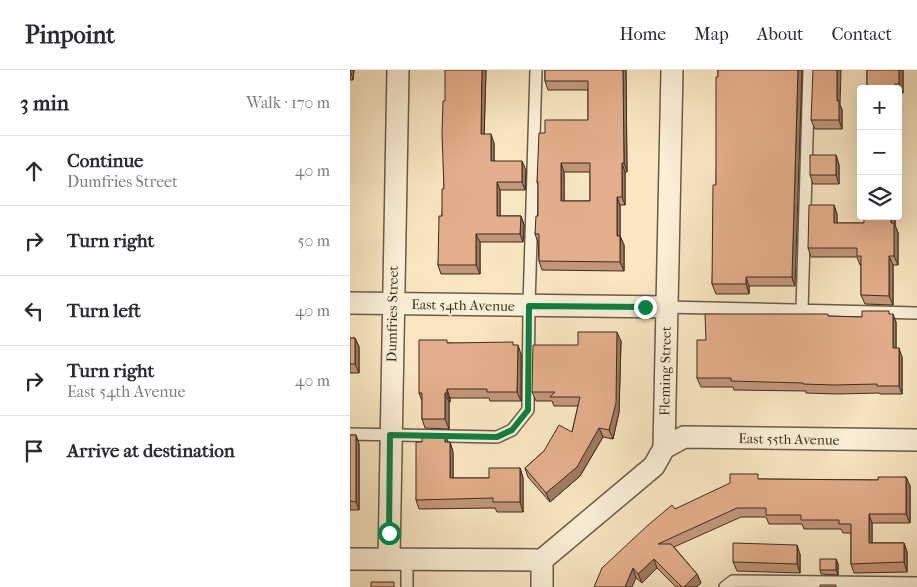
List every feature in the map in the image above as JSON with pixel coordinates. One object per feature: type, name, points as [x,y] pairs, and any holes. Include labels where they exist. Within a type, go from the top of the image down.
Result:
[{"type":"street","name":"Dumfries Street","points":[[398,70],[390,435],[398,558]]},
{"type":"street","name":"Fleming Street","points":[[664,448],[672,70]]},
{"type":"street","name":"East 54th Avenue","points":[[350,303],[666,307]]},
{"type":"street","name":"East 55th Avenue","points":[[664,448],[684,437],[917,440]]},
{"type":"street","points":[[350,558],[542,560],[654,466],[664,448]]},
{"type":"street","points":[[542,560],[542,587]]},
{"type":"lane","points":[[350,434],[497,437],[512,430],[528,410],[536,70]]},
{"type":"lane","points":[[802,310],[809,70]]},
{"type":"lane","points":[[666,307],[917,313]]},
{"type":"lane","points":[[398,558],[407,587]]},
{"type":"lane","points":[[725,587],[733,581],[917,583]]},
{"type":"building","points":[[445,70],[482,70],[481,134],[491,134],[491,161],[522,161],[522,182],[497,182],[497,216],[521,216],[520,234],[476,234],[476,265],[438,265],[439,216],[442,216],[442,189],[444,189],[442,134]]},
{"type":"building","points":[[545,70],[623,70],[624,163],[622,163],[622,197],[617,197],[617,236],[620,236],[620,262],[539,261],[539,234],[535,234],[536,216],[538,216],[539,133],[545,133],[545,120],[588,120],[588,81],[545,81]],"holes":[[[561,163],[590,163],[590,201],[561,201]]]},
{"type":"building","points":[[718,70],[798,70],[792,277],[746,277],[746,284],[712,284],[713,185],[716,185],[716,77],[718,77]]},
{"type":"building","points":[[813,70],[837,70],[839,120],[811,120]]},
{"type":"building","points":[[867,70],[899,70],[899,84],[867,85]]},
{"type":"building","points":[[810,155],[836,155],[836,175],[810,175]]},
{"type":"building","points":[[809,205],[834,205],[834,223],[864,223],[864,220],[891,220],[891,223],[894,223],[894,256],[889,256],[889,296],[861,295],[861,256],[857,256],[857,248],[808,248]]},
{"type":"building","points":[[862,311],[889,311],[889,314],[893,314],[893,348],[899,348],[899,386],[877,386],[877,384],[803,384],[731,381],[731,378],[697,378],[697,340],[706,340],[705,314],[828,314],[828,316],[862,317]]},
{"type":"building","points":[[578,332],[617,332],[616,403],[609,430],[599,428],[577,467],[546,493],[525,468],[544,451],[559,425],[572,432],[580,397],[550,397],[555,392],[532,392],[533,345],[578,345]]},
{"type":"building","points":[[350,338],[355,338],[355,364],[350,364]]},
{"type":"building","points":[[419,340],[447,340],[447,343],[513,342],[513,345],[518,345],[517,392],[487,392],[487,389],[447,389],[447,393],[445,393],[445,419],[422,419],[422,393],[419,393]]},
{"type":"building","points":[[422,434],[445,434],[445,442],[450,442],[450,478],[489,478],[489,468],[520,468],[520,502],[493,502],[493,498],[416,500],[416,442],[422,442]]},
{"type":"building","points":[[350,435],[356,435],[356,502],[350,501]]},
{"type":"building","points":[[730,474],[758,474],[758,479],[878,480],[878,477],[906,477],[906,514],[869,514],[869,543],[904,543],[904,562],[851,564],[851,524],[839,524],[839,520],[801,520],[801,515],[766,515],[766,508],[737,508],[658,544],[671,544],[697,574],[684,587],[654,559],[638,574],[633,568],[625,587],[594,587],[602,568],[672,505],[675,509],[730,483]]},
{"type":"building","points":[[733,543],[797,545],[797,564],[733,562]]},
{"type":"building","points":[[820,559],[836,559],[836,570],[820,570]]},
{"type":"building","points":[[371,582],[394,582],[394,587],[371,587]]},
{"type":"building","points":[[820,585],[836,585],[836,587],[820,587]]},
{"type":"route","points":[[389,533],[390,435],[497,437],[512,430],[528,410],[529,306],[645,307]]}]
